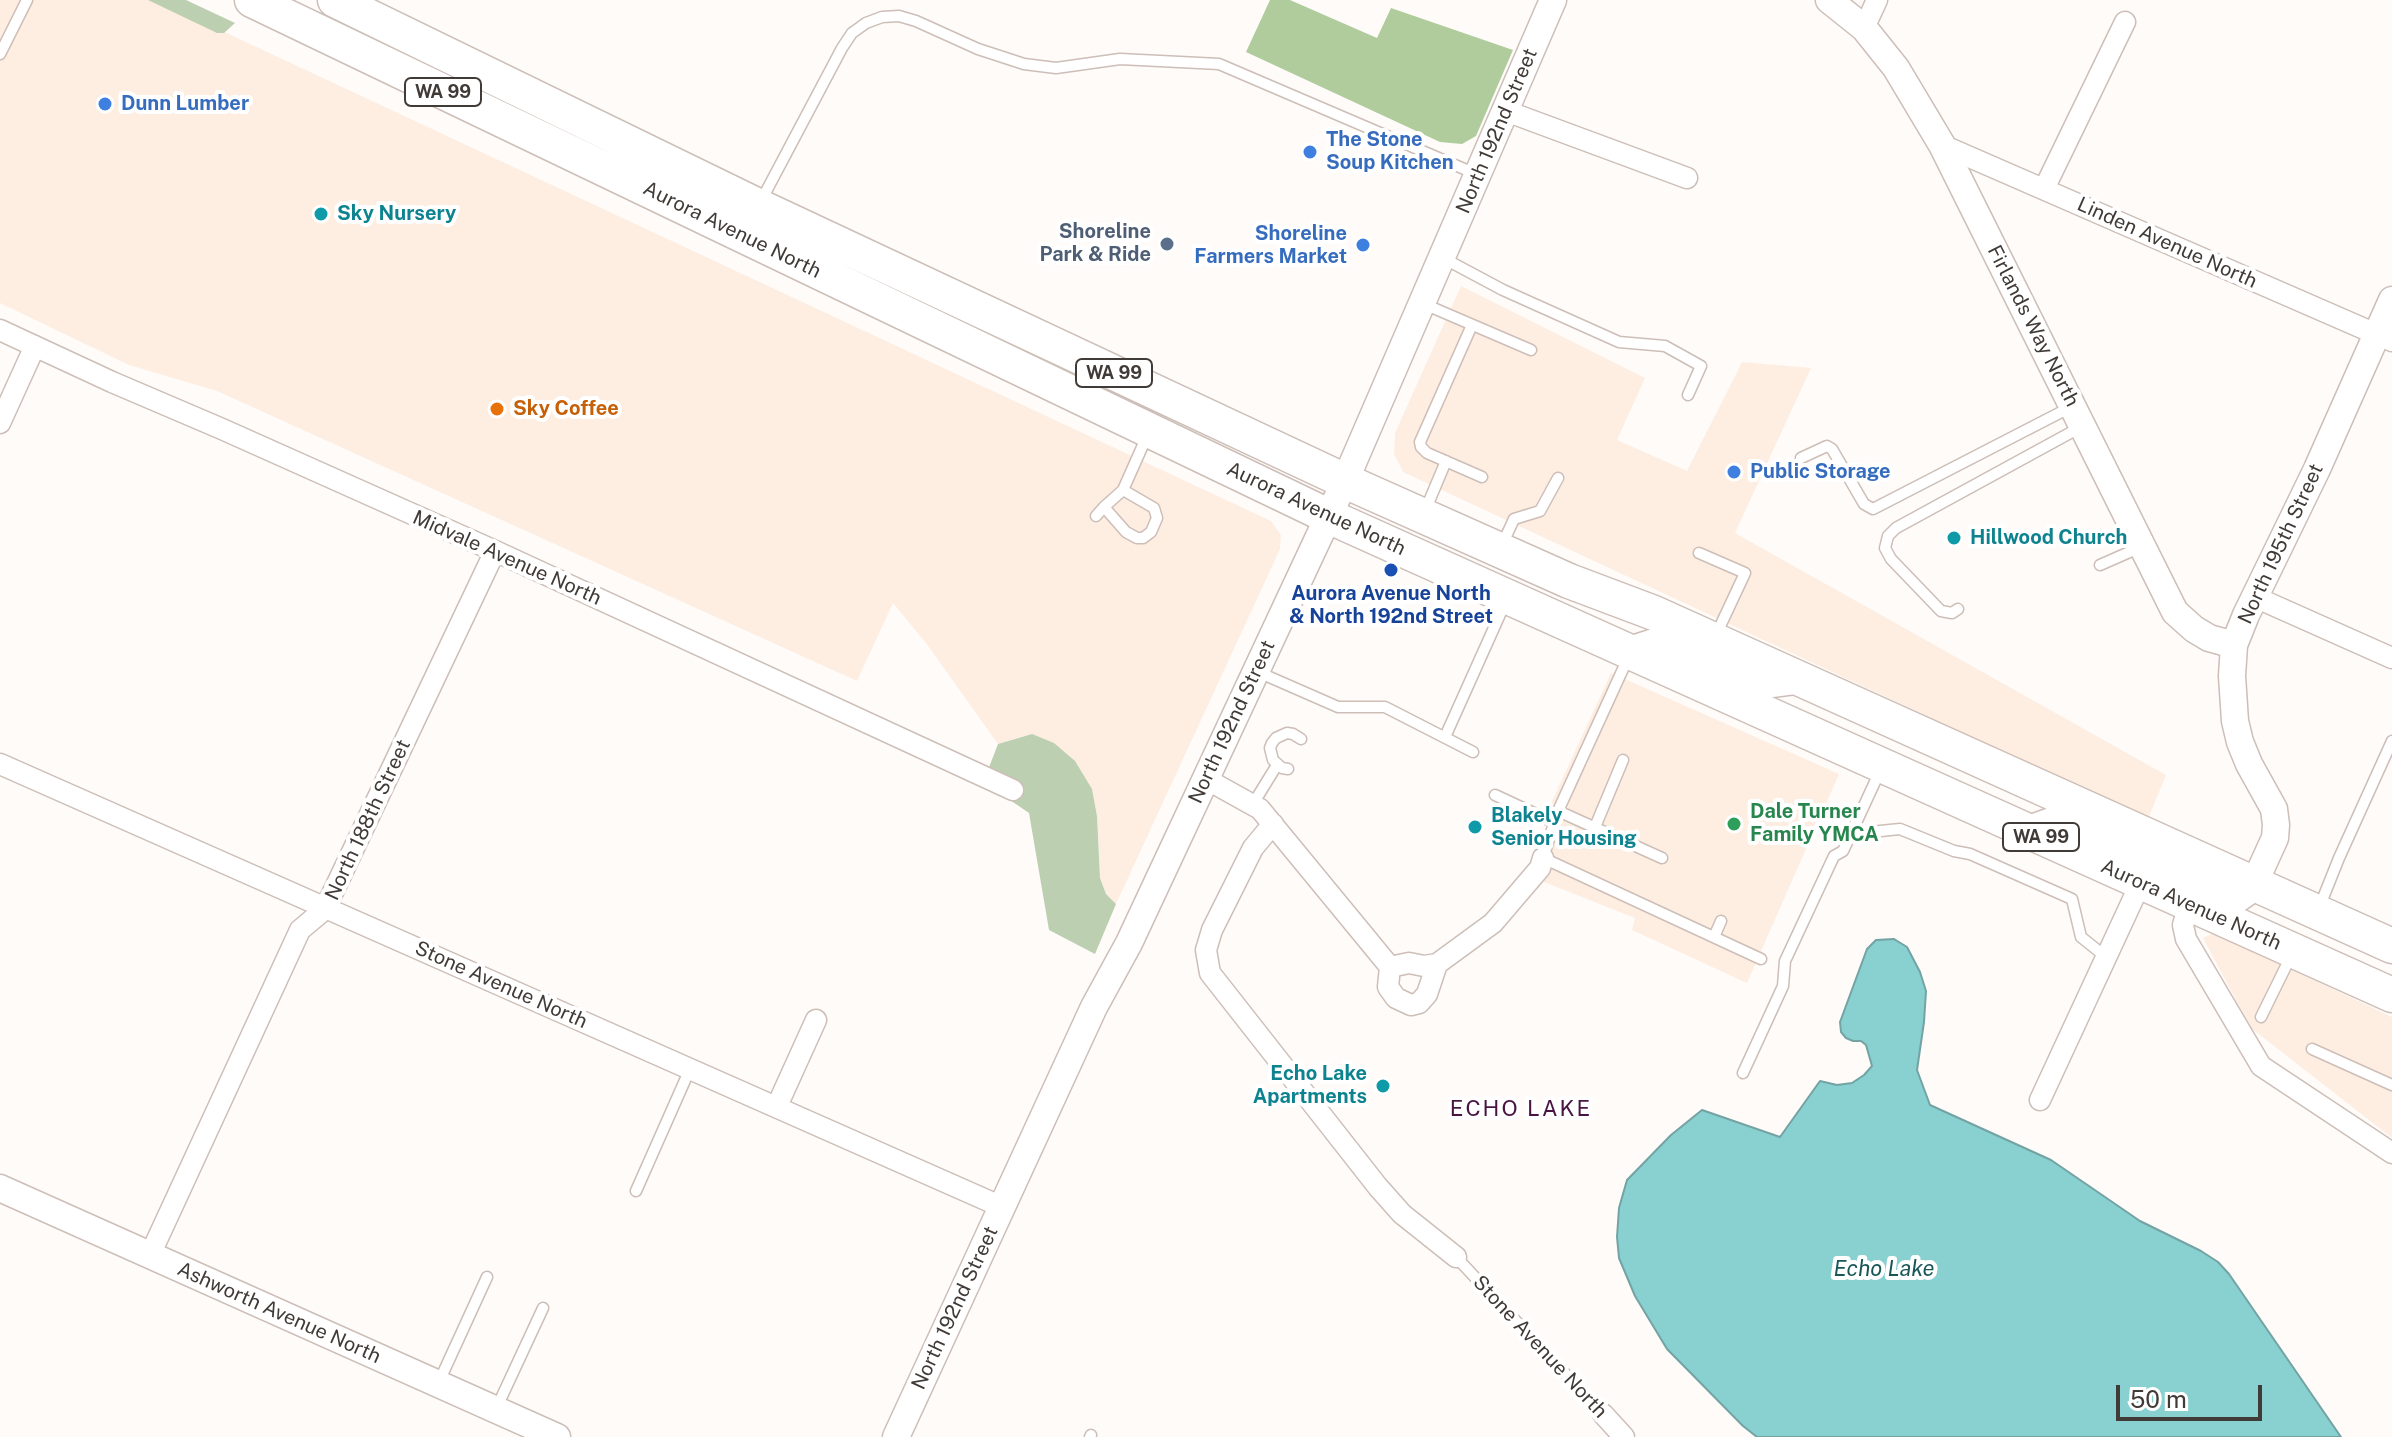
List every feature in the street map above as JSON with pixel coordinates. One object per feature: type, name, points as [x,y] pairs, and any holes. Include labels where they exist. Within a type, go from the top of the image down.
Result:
[{"type":"highway","name":"Aurora Avenue North","points":[[252,0],[1328,516],[2392,995]]},
{"type":"highway","name":"Aurora Avenue North","points":[[335,0],[758,206],[1345,481],[1569,581],[1654,613],[2392,946]]},
{"type":"main road","points":[[380,62],[395,51],[419,41]]},
{"type":"main road","points":[[709,219],[758,206]]},
{"type":"main road","points":[[769,248],[787,237],[809,230]]},
{"type":"main road","points":[[1630,653],[1667,641],[1758,683],[1796,678]]},
{"type":"main road","points":[[2029,832],[2057,822],[2228,896],[2237,896],[2254,884]]},
{"type":"street","name":"North 192nd Street","points":[[896,1437],[1094,1007],[1129,943],[1345,481],[1553,0]]},
{"type":"street","name":"Firlands Way North","points":[[1829,0],[1864,28],[1896,68],[1942,145],[2175,612],[2209,638],[2234,645]]},
{"type":"street","points":[[1864,28],[1877,0]]},
{"type":"street","points":[[2044,189],[2125,22]]},
{"type":"street","points":[[1506,111],[1687,178]]},
{"type":"street","name":"Linden Avenue North","points":[[1942,145],[2384,338]]},
{"type":"street","name":"North 195th Street","points":[[2254,884],[2275,838],[2276,825],[2274,809],[2249,764],[2235,721],[2232,699],[2234,645],[2317,469],[2384,338],[2392,300]]},
{"type":"street","name":"Midvale Avenue North","points":[[0,330],[495,551],[1013,790]]},
{"type":"street","points":[[0,423],[35,346]]},
{"type":"street","name":"North 188th Street","points":[[150,1255],[300,930],[325,909],[495,551]]},
{"type":"street","points":[[2255,597],[2392,658]]},
{"type":"street","name":"Stone Avenue North","points":[[0,764],[1002,1207]]},
{"type":"street","points":[[1206,779],[1260,809],[1390,967],[1388,987],[1396,998],[1411,1005],[1419,1003],[1427,994],[1437,964]]},
{"type":"street","points":[[1273,824],[1253,848],[1212,930],[1206,950],[1210,973],[1402,1214],[1456,1257]]},
{"type":"street","points":[[1390,967],[1409,963],[1424,966],[1437,964],[1493,923],[1540,868],[1543,858]]},
{"type":"street","points":[[2040,1100],[2141,882]]},
{"type":"street","points":[[2189,904],[2183,925],[2186,939],[2261,1066],[2392,1153]]},
{"type":"street","points":[[777,1106],[816,1020]]},
{"type":"street","name":"Ashworth Avenue North","points":[[0,1188],[557,1437]]},
{"type":"street","name":"Stone Avenue North","points":[[1603,1414],[1624,1437]]},
{"type":"lane","points":[[0,54],[27,0]]},
{"type":"lane","points":[[758,206],[852,33],[882,17],[899,16],[978,49],[1024,64],[1056,68],[1120,59],[1219,64],[1478,174]]},
{"type":"lane","points":[[1442,258],[1503,290],[1619,342],[1665,346],[1701,366],[1688,395]]},
{"type":"lane","points":[[1422,303],[1531,350]]},
{"type":"lane","points":[[1472,325],[1420,442],[1427,453],[1482,477]]},
{"type":"lane","points":[[1801,458],[1827,446],[1832,449],[1859,496],[1873,509],[2078,416]]},
{"type":"lane","points":[[1958,609],[1952,613],[1941,611],[1891,559],[1885,548],[1888,536],[1896,528],[2078,416]]},
{"type":"lane","points":[[1096,516],[1123,490],[1150,431]]},
{"type":"lane","points":[[1423,516],[1446,461]]},
{"type":"lane","points":[[1499,550],[1514,519],[1540,511],[1558,478]]},
{"type":"lane","points":[[1104,507],[1126,532],[1137,538],[1151,532],[1157,518],[1154,508],[1123,490]]},
{"type":"lane","points":[[2100,565],[2143,546]]},
{"type":"lane","points":[[1699,553],[1745,573],[1714,641]]},
{"type":"lane","points":[[1445,737],[1508,597]]},
{"type":"lane","points":[[1630,653],[1553,822],[1543,858],[1761,959]]},
{"type":"lane","points":[[1256,671],[1338,707],[1385,707],[1473,752]]},
{"type":"lane","points":[[1288,769],[1277,765],[1270,748],[1276,738],[1287,733],[1301,739]]},
{"type":"lane","points":[[2317,912],[2392,741]]},
{"type":"lane","points":[[1595,827],[1623,760]]},
{"type":"lane","points":[[1253,804],[1277,765]]},
{"type":"lane","points":[[1743,1073],[1783,986],[1785,961],[1834,856],[1843,851],[1882,765]]},
{"type":"lane","points":[[1495,795],[1553,822]]},
{"type":"lane","points":[[1558,811],[1662,858]]},
{"type":"lane","points":[[1851,834],[1900,829],[1954,851],[1970,854],[2072,899],[2081,937],[2106,957]]},
{"type":"lane","points":[[1714,937],[1721,921]]},
{"type":"lane","points":[[2261,1017],[2294,951]]},
{"type":"lane","points":[[2312,1049],[2391,1082]]},
{"type":"lane","points":[[636,1191],[690,1069]]},
{"type":"lane","name":"Stone Avenue North","points":[[1456,1257],[1603,1414]]},
{"type":"lane","points":[[438,1384],[487,1277]]},
{"type":"lane","points":[[496,1410],[543,1308]]},
{"type":"shaded area","points":[[0,0],[156,0],[1271,521],[1281,535],[1280,549],[1116,904],[1106,894],[1100,878],[1097,816],[1092,789],[1032,734],[998,744],[926,643],[893,603],[857,681],[217,391],[129,365],[0,303]]},
{"type":"shaded area","points":[[1461,286],[1645,378],[1617,440],[1687,471],[1742,362],[1811,368],[1735,533],[2166,775],[2148,819],[1403,472],[1394,454],[1395,433]]},
{"type":"shaded area","points":[[1611,673],[1839,774],[1747,983],[1632,930],[1635,918],[1544,882],[1548,810]]},
{"type":"shaded area","points":[[2214,933],[2392,1017],[2392,1138],[2251,1028],[2203,938]]},
{"type":"green space","points":[[148,0],[186,0],[235,23],[224,33],[217,33]]},
{"type":"green space","points":[[1270,0],[1290,0],[1377,38],[1391,8],[1513,50],[1476,136],[1462,144],[1440,142],[1246,52]]},
{"type":"green space","points":[[1032,734],[1054,743],[1075,761],[1092,789],[1097,816],[1100,878],[1106,894],[1116,904],[1095,954],[1049,930],[1029,813],[1007,798],[988,770],[998,744]]},
{"type":"water","name":"Echo Lake","points":[[1894,939],[1907,947],[1926,991],[1917,1070],[1930,1105],[2051,1160],[2140,1221],[2218,1262],[2341,1437],[1757,1437],[1667,1349],[1635,1296],[1619,1258],[1619,1208],[1627,1180],[1671,1135],[1702,1110],[1780,1137],[1820,1081],[1837,1085],[1852,1083],[1864,1075],[1872,1066],[1866,1045],[1846,1038],[1841,1032],[1840,1022],[1867,949],[1876,940]]},
{"type":"place","name":"Dunn Lumber","points":[[105,104]]},
{"type":"place","name":"The Stone Soup Kitchen","points":[[1310,152]]},
{"type":"place","name":"Sky Nursery","points":[[321,214]]},
{"type":"place","name":"Shoreline Park & Ride","points":[[1167,244]]},
{"type":"place","name":"Shoreline Farmers Market","points":[[1363,245]]},
{"type":"place","name":"Sky Coffee","points":[[497,409]]},
{"type":"place","name":"Public Storage","points":[[1734,472]]},
{"type":"place","name":"Hillwood Church","points":[[1954,538]]},
{"type":"place","name":"Aurora Avenue North & North 192nd Street","points":[[1391,570]]},
{"type":"place","name":"Dale Turner Family YMCA","points":[[1734,824]]},
{"type":"place","name":"Blakely Senior Housing","points":[[1475,827]]},
{"type":"place","name":"Echo Lake Apartments","points":[[1383,1086]]},
{"type":"district","name":"ECHO LAKE","points":[[1521,1109]]}]
